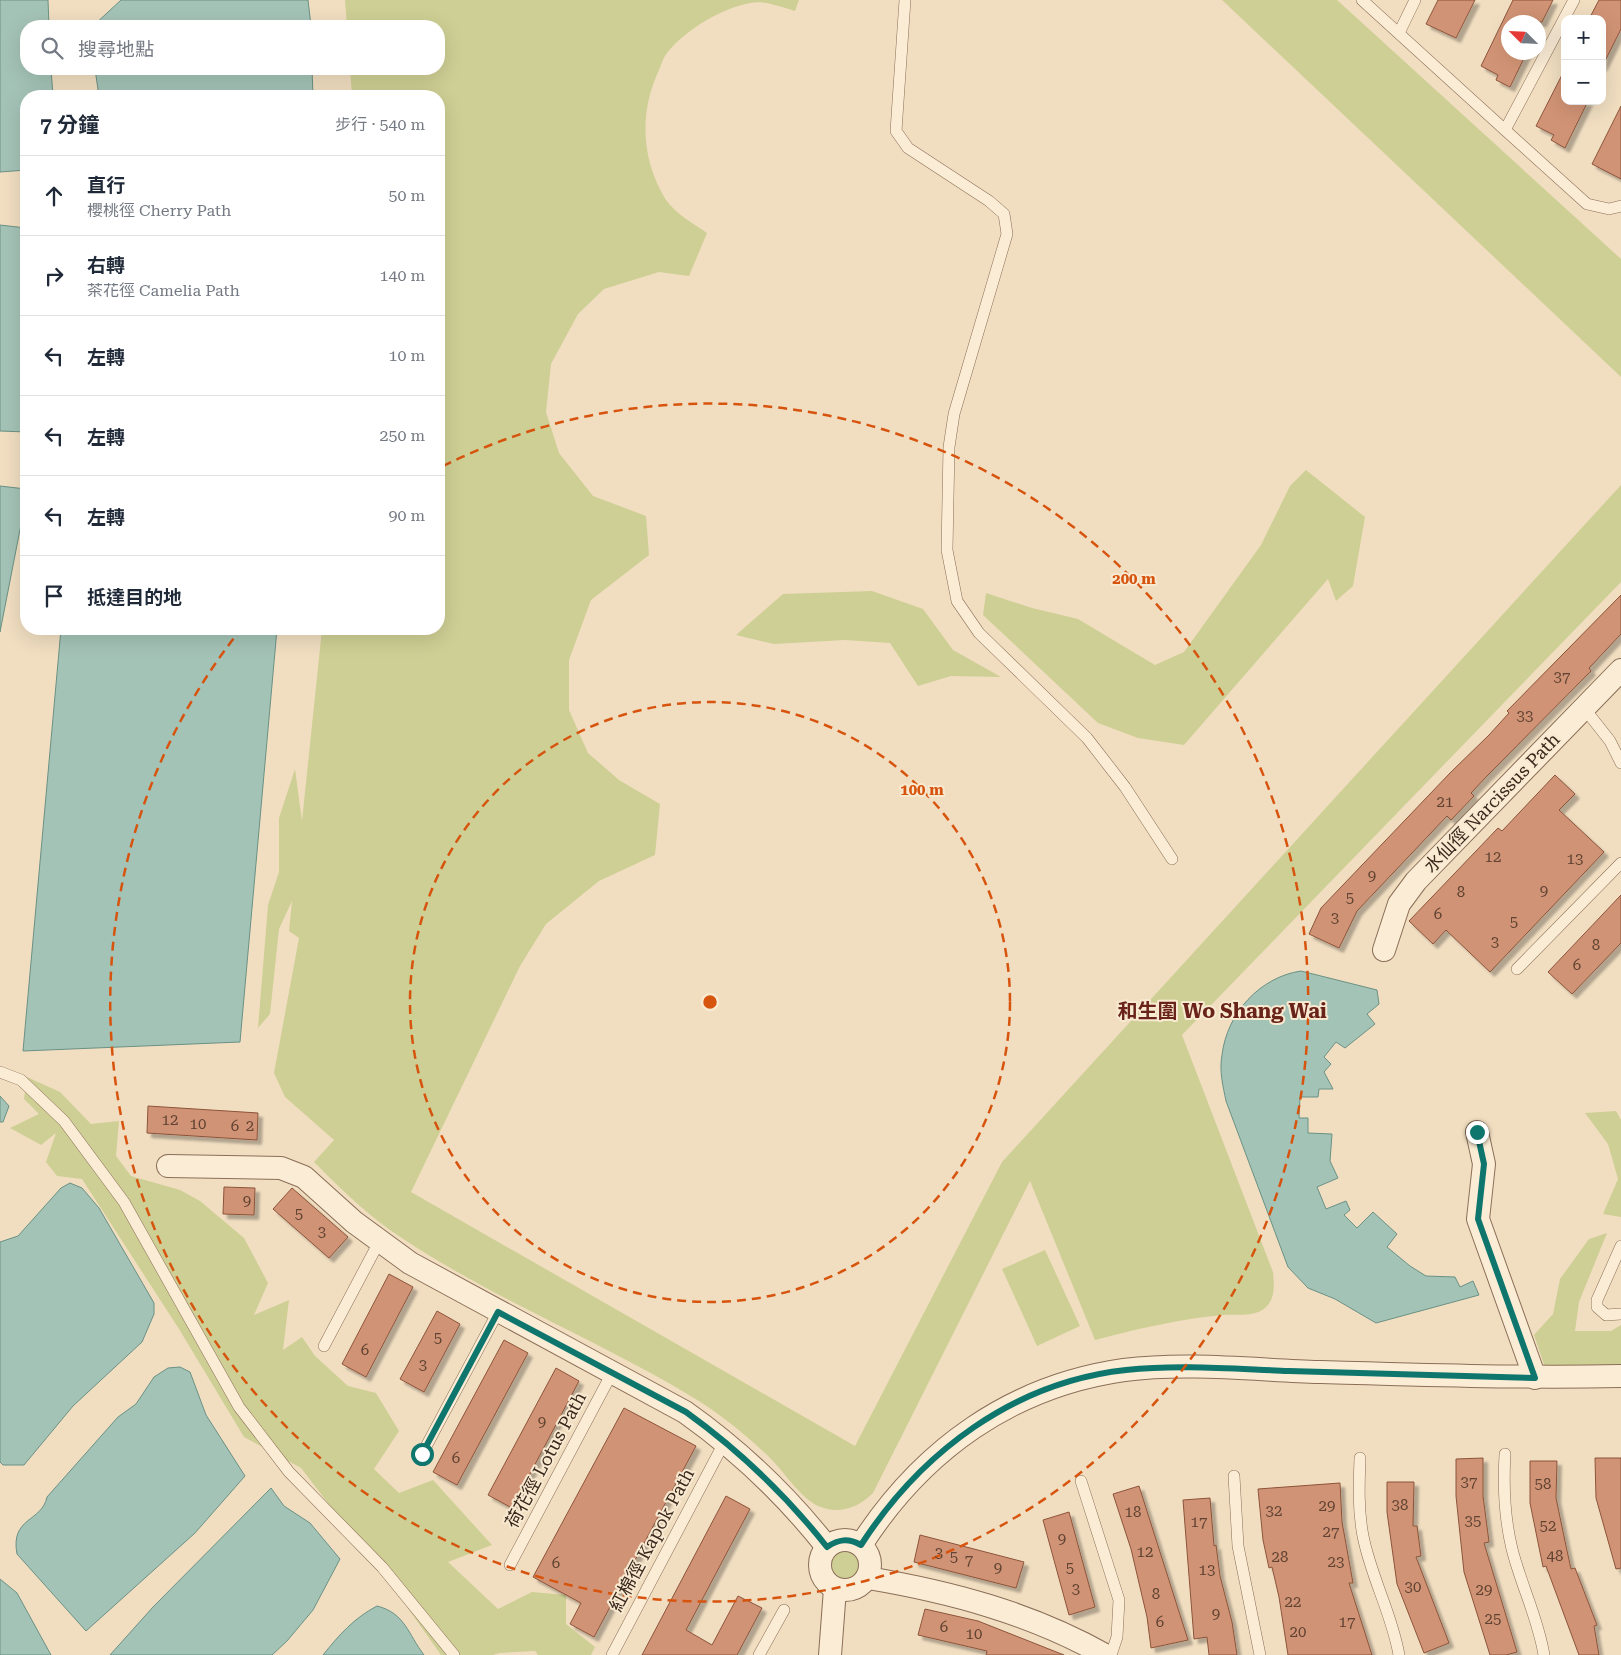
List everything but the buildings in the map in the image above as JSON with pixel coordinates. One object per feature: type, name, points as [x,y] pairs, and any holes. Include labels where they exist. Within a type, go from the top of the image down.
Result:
[{"type":"street","name":"水仙徑 Narcissus Path","points":[[1384,950],[1393,917],[1407,892],[1621,670]]},
{"type":"street","points":[[1477,1132],[1484,1164],[1478,1219],[1535,1378]]},
{"type":"street","points":[[168,1166],[281,1168],[297,1172],[379,1242],[440,1281],[686,1412],[725,1441],[784,1496],[827,1547]]},
{"type":"street","points":[[861,1545],[898,1493],[930,1460],[954,1440],[980,1422],[1021,1400],[1065,1383],[1095,1376],[1125,1370],[1187,1368],[1535,1378],[1621,1376]]},
{"type":"street","points":[[844,1540],[853,1540],[861,1545],[870,1560],[868,1578],[862,1585],[853,1590],[835,1589],[827,1583],[820,1570],[822,1555],[827,1547],[835,1542],[844,1540]]},
{"type":"street","points":[[868,1578],[939,1591],[978,1601],[1054,1629],[1104,1655]]},
{"type":"street","points":[[830,1655],[835,1589]]},
{"type":"lane","points":[[904,0],[896,131],[908,148],[990,201],[1004,214],[1007,234],[956,404],[949,446],[947,550],[957,601],[979,633],[1087,738],[1125,787],[1172,859]]},
{"type":"lane","points":[[1362,0],[1587,204],[1609,209],[1621,206]]},
{"type":"lane","points":[[1399,33],[1415,0]]},
{"type":"lane","points":[[1505,130],[1574,0]]},
{"type":"lane","points":[[1584,708],[1610,741],[1621,763]]},
{"type":"lane","points":[[1517,969],[1621,863]]},
{"type":"lane","points":[[0,1072],[21,1080],[64,1121],[124,1202],[239,1408],[290,1472],[382,1567],[454,1655]]},
{"type":"lane","points":[[324,1346],[379,1242]]},
{"type":"lane","points":[[1621,1246],[1597,1300],[1597,1307],[1600,1312],[1606,1315],[1621,1314]]},
{"type":"lane","points":[[422,1454],[498,1312]]},
{"type":"lane","name":"荷花徑 Lotus Path","points":[[510,1565],[612,1373]]},
{"type":"lane","name":"紅棉徑 Kapok Path","points":[[612,1655],[725,1441]]},
{"type":"lane","points":[[1505,1454],[1503,1491],[1508,1531],[1536,1620],[1544,1655]]},
{"type":"lane","points":[[1360,1458],[1359,1496],[1363,1536],[1392,1625],[1399,1655]]},
{"type":"lane","points":[[1234,1476],[1238,1546],[1260,1655]]},
{"type":"lane","points":[[1081,1481],[1119,1600],[1117,1637],[1111,1655]]},
{"type":"lane","points":[[759,1655],[784,1610]]},
{"type":"green space","points":[[345,0],[799,0],[795,11],[761,2],[750,3],[728,10],[694,28],[675,44],[666,55],[648,102],[646,136],[648,152],[658,185],[666,200],[680,214],[707,233],[689,276],[659,272],[604,289],[578,314],[551,364],[546,412],[559,453],[593,496],[646,516],[649,555],[591,600],[569,660],[569,710],[588,753],[619,780],[660,804],[655,855],[599,881],[546,924],[520,966],[411,1192],[855,1446],[1002,1162],[1621,485],[1621,582],[1182,1035],[1273,1272],[1273,1296],[1269,1304],[1261,1311],[1251,1314],[1223,1315],[1174,1322],[1095,1340],[1030,1181],[873,1493],[855,1506],[841,1510],[826,1509],[805,1497],[773,1461],[725,1419],[656,1376],[464,1276],[426,1254],[370,1214],[314,1162],[334,1140],[285,1097],[274,1073],[299,938],[289,931],[292,901],[279,929],[270,1014],[258,1028],[268,905],[279,872],[279,818],[295,769],[302,821],[321,635],[445,635],[445,90],[352,90],[350,75],[445,75],[445,20],[347,20]]},
{"type":"green space","points":[[1222,0],[1337,0],[1621,259],[1621,377]]},
{"type":"green space","points":[[1306,470],[1365,517],[1353,586],[1336,601],[1328,579],[1184,745],[1138,738],[1098,723],[983,615],[986,593],[1032,608],[1078,619],[1155,665],[1184,652],[1261,545],[1290,486]]},
{"type":"green space","points":[[872,591],[923,609],[953,650],[1001,677],[951,676],[918,686],[890,643],[845,640],[774,644],[736,635],[783,594]]},
{"type":"green space","points":[[27,1077],[60,1092],[91,1124],[119,1121],[116,1156],[131,1176],[180,1190],[200,1201],[244,1238],[268,1283],[254,1315],[289,1300],[283,1350],[302,1337],[315,1356],[348,1386],[376,1393],[399,1431],[374,1469],[399,1493],[433,1480],[492,1545],[448,1562],[498,1609],[532,1592],[566,1595],[566,1624],[595,1647],[591,1655],[538,1655],[535,1651],[493,1655],[441,1655],[400,1597],[301,1468],[244,1437],[179,1329],[82,1179],[57,1176],[46,1162],[56,1133],[41,1145],[10,1128],[39,1114],[24,1099]]},
{"type":"green space","points":[[1616,1111],[1621,1120],[1621,1217],[1603,1214],[1618,1179],[1608,1144],[1585,1113]]},
{"type":"green space","points":[[1607,1233],[1579,1302],[1575,1331],[1611,1331],[1621,1325],[1621,1365],[1549,1379],[1534,1335],[1553,1314],[1560,1279],[1589,1239]]},
{"type":"green space","points":[[1045,1250],[1080,1326],[1037,1346],[1002,1269]]},
{"type":"green space","points":[[845,1551],[855,1555],[859,1565],[855,1575],[845,1579],[835,1575],[831,1565],[835,1555]]},
{"type":"shaded area","points":[[0,0],[48,0],[49,20],[20,20],[20,75],[51,75],[53,90],[20,90],[20,170],[0,172]]},
{"type":"shaded area","points":[[121,0],[308,0],[310,20],[99,20]]},
{"type":"shaded area","points":[[96,75],[312,75],[313,90],[98,90]]},
{"type":"shaded area","points":[[0,225],[20,227],[20,432],[0,431]]},
{"type":"shaded area","points":[[0,486],[20,488],[20,530],[0,632]]},
{"type":"shaded area","points":[[60,635],[276,635],[240,1042],[23,1051]]},
{"type":"shaded area","points":[[1301,971],[1377,990],[1379,1004],[1367,1014],[1375,1024],[1345,1048],[1336,1042],[1324,1057],[1331,1064],[1324,1072],[1333,1089],[1319,1089],[1318,1097],[1300,1097],[1299,1118],[1308,1118],[1308,1133],[1332,1134],[1330,1161],[1338,1178],[1317,1187],[1326,1209],[1346,1201],[1350,1210],[1344,1215],[1357,1228],[1373,1212],[1397,1234],[1387,1247],[1410,1266],[1426,1276],[1455,1277],[1460,1287],[1473,1281],[1479,1295],[1376,1323],[1335,1299],[1308,1288],[1288,1267],[1226,1101],[1221,1061],[1225,1040],[1231,1025],[1238,1012],[1248,1000],[1259,989],[1272,981]]},
{"type":"shaded area","points":[[0,1096],[9,1106],[3,1122],[0,1122]]},
{"type":"shaded area","points":[[70,1183],[82,1188],[99,1208],[154,1303],[154,1314],[142,1342],[73,1406],[24,1465],[3,1465],[0,1462],[0,1242],[18,1236],[61,1188]]},
{"type":"shaded area","points":[[180,1367],[190,1372],[206,1415],[245,1476],[195,1533],[86,1631],[17,1554],[16,1542],[18,1533],[22,1526],[44,1505],[47,1497],[118,1417],[136,1404],[154,1377],[168,1368]]},
{"type":"shaded area","points":[[271,1488],[284,1506],[310,1523],[340,1559],[313,1610],[287,1641],[272,1655],[110,1655],[153,1607]]},
{"type":"shaded area","points":[[0,1579],[17,1593],[51,1655],[0,1655]]},
{"type":"shaded area","points":[[377,1606],[386,1609],[400,1619],[424,1655],[323,1655],[347,1628]]},
{"type":"district","name":"和生圍 Wo Shang Wai","points":[[1222,1011]]},
{"type":"route","points":[[422,1454],[498,1312],[686,1412],[737,1451],[761,1473],[784,1496],[827,1547],[835,1542],[844,1540],[853,1540],[861,1545],[892,1499],[910,1479],[954,1440],[980,1422],[1007,1407],[1065,1383],[1125,1370],[1156,1368],[1535,1378],[1478,1219],[1484,1164],[1477,1132]]}]
